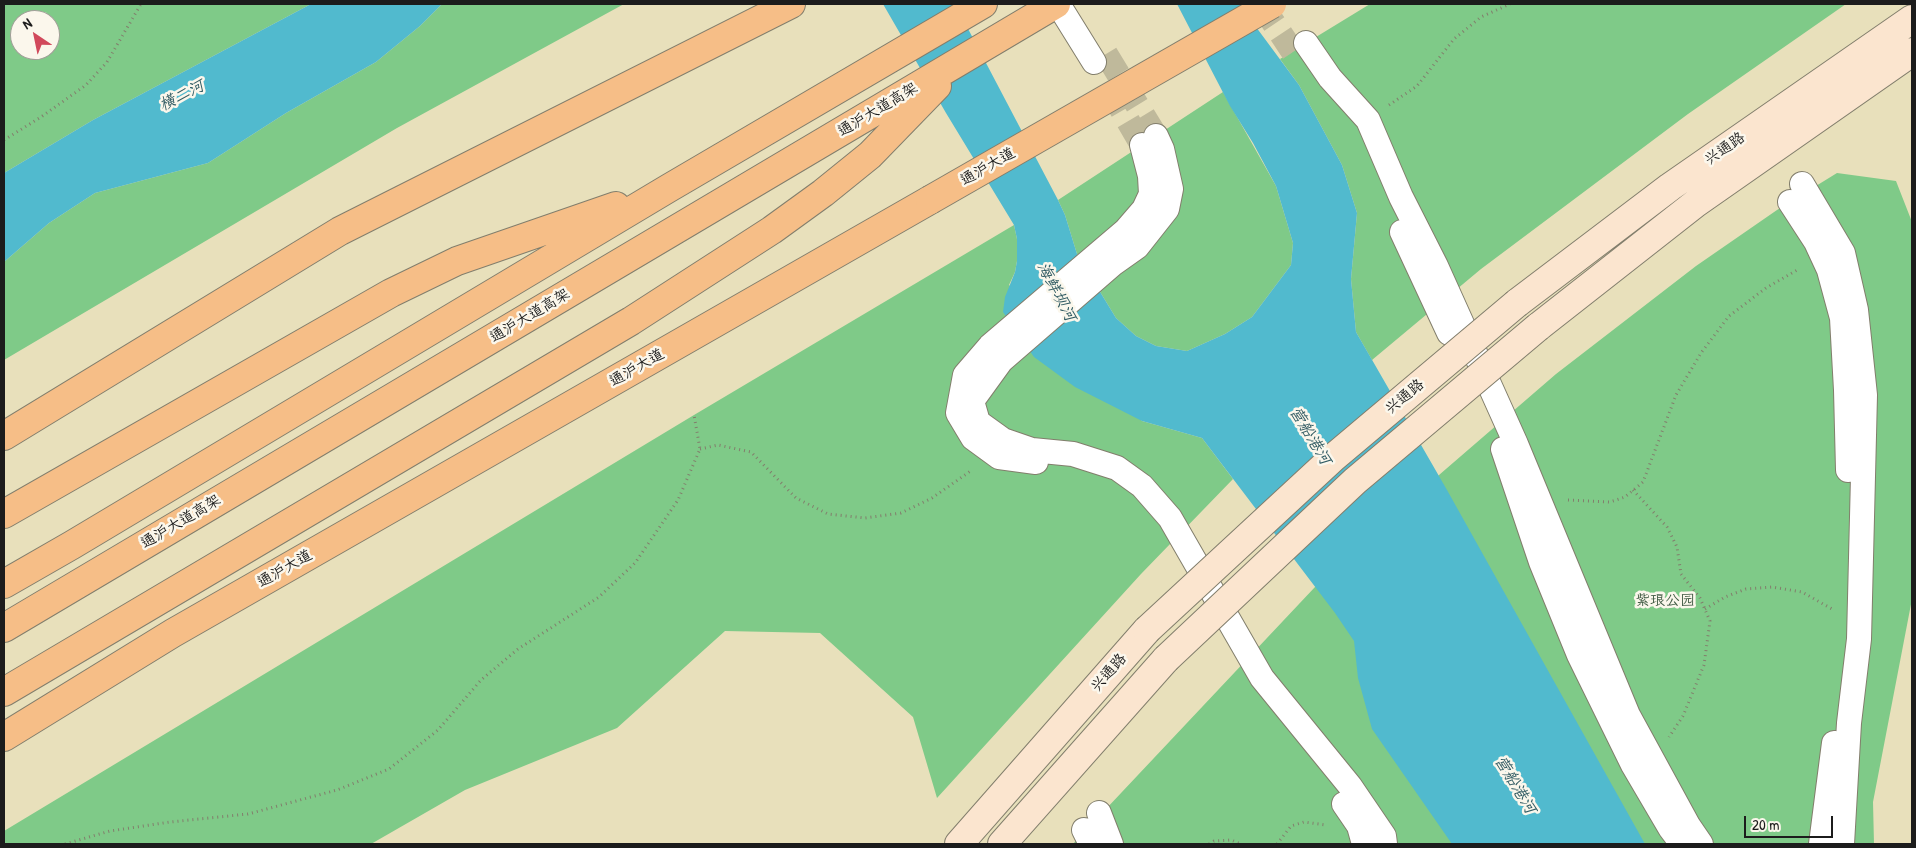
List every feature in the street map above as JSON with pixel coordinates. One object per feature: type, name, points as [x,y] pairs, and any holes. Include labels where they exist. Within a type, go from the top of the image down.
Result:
[{"type":"main road","points":[[4,436],[340,231],[791,4]]},
{"type":"main road","points":[[4,584],[669,188],[983,4]]},
{"type":"main road","name":"通沪大道高架","points":[[4,628],[1057,4]]},
{"type":"main road","name":"通沪大道","points":[[4,737],[173,633],[1272,4]]},
{"type":"main road","points":[[4,692],[623,327],[772,230],[823,193],[870,155],[966,58]]},
{"type":"main road","points":[[4,514],[391,293],[457,261],[669,188]]},
{"type":"street","points":[[1057,4],[1100,58],[1076,4]]},
{"type":"street","name":"兴通路","points":[[959,844],[1147,630],[1334,457],[1517,303],[1670,187],[1912,19]]},
{"type":"street","points":[[1682,844],[1634,764],[1580,655],[1540,562],[1501,444],[1373,167],[1349,121],[1320,91],[1300,48],[1368,120],[1401,197],[1440,275],[1539,500],[1628,715],[1688,825],[1701,844]]},
{"type":"street","name":"兴通路","points":[[1002,844],[1166,659],[1354,480],[1538,327],[1696,203],[1912,52]]},
{"type":"street","points":[[1149,141],[1162,149],[1171,189],[1167,209],[1137,247],[1108,256],[996,353],[965,375],[958,413],[973,438],[999,457],[1076,467],[1112,477],[1138,496],[1164,531],[1253,687],[1328,780],[1359,826],[1364,844]]},
{"type":"street","points":[[1821,844],[1836,728],[1845,614],[1848,489],[1846,381],[1842,318],[1829,270],[1796,193],[1842,253],[1856,310],[1865,395],[1858,639],[1849,723],[1842,844]]},
{"type":"street","points":[[996,353],[972,401],[978,422],[1002,440],[1032,450],[1073,454],[1117,468],[1142,486],[1170,518],[1262,678],[1350,786],[1384,836],[1385,844]]},
{"type":"street","points":[[1091,829],[1111,844]]},
{"type":"path","points":[[4,140],[41,117],[86,85],[107,62],[141,4]]},
{"type":"path","points":[[1368,120],[1417,86],[1454,39],[1481,17],[1510,4]]},
{"type":"path","points":[[1539,500],[1610,502],[1625,497],[1643,482],[1676,395],[1701,353],[1729,316],[1766,288],[1800,268],[1824,259]]},
{"type":"path","points":[[65,844],[110,831],[170,822],[248,814],[337,790],[389,769],[438,730],[481,680],[518,649],[599,597],[635,563],[678,500],[700,449],[694,415]]},
{"type":"path","points":[[700,449],[718,445],[751,452],[796,498],[828,514],[865,518],[901,513],[909,510],[932,498],[994,453]]},
{"type":"path","points":[[1633,490],[1667,527],[1677,547],[1681,574],[1700,598],[1710,621],[1704,665],[1683,716],[1666,742],[1649,753]]},
{"type":"path","points":[[1705,609],[1726,597],[1746,589],[1772,587],[1802,592],[1838,613],[1845,614]]},
{"type":"path","points":[[1277,844],[1291,826],[1304,822],[1334,826]]},
{"type":"path","points":[[1209,844],[1214,841],[1232,840],[1241,844]]},
{"type":"green space","points":[[4,4],[311,4],[93,120],[4,173]]},
{"type":"green space","points":[[442,4],[624,4],[397,128],[4,360],[4,262],[49,223],[95,193],[208,163],[286,113],[376,62],[420,26]]},
{"type":"green space","points":[[1370,4],[1846,4],[1688,114],[1481,269],[1372,360],[1356,332],[1351,279],[1357,213],[1342,165],[1299,85],[1280,59]]},
{"type":"green space","points":[[1223,92],[1276,186],[1293,243],[1291,265],[1252,317],[1225,334],[1187,351],[1156,346],[1136,336],[1116,318],[1077,254],[1065,215],[1058,200]]},
{"type":"green space","name":"紫琅公园","points":[[1837,173],[1896,181],[1912,222],[1912,599],[1873,802],[1874,844],[1073,844],[1315,587],[1439,475],[1556,374],[1696,266],[1777,210]]},
{"type":"green space","points":[[1014,225],[1017,239],[1017,261],[1015,272],[1009,285],[1142,421],[1202,438],[1233,479],[1141,574],[937,798],[913,717],[820,633],[725,631],[617,728],[465,790],[371,844],[4,844],[4,831],[694,415]]},
{"type":"water","name":"横二河","points":[[311,4],[442,4],[420,26],[376,62],[286,113],[208,163],[95,193],[49,223],[4,262],[4,173],[93,120]]},
{"type":"water","points":[[883,4],[955,4],[1058,200],[1065,215],[1077,254],[1116,318],[1136,336],[1156,346],[1187,351],[1225,334],[1252,317],[1291,265],[1293,243],[1276,186],[1230,106],[1177,4],[1239,4],[1299,85],[1342,165],[1357,213],[1351,279],[1356,332],[1447,490],[1645,844],[1452,844],[1372,729],[1358,678],[1354,641],[1335,613],[1202,438],[1142,421],[1075,387],[1034,357],[1003,312],[1005,297],[1015,272],[1017,261],[1017,239],[1014,225]]},
{"type":"tunnel","points":[[1261,4],[1293,52]]},
{"type":"tunnel","points":[[1106,54],[1156,136]]},
{"type":"tunnel","points":[[1110,90],[1142,145]]},
{"type":"water label","name":"海鲜坝河","points":[[1056,292]]},
{"type":"water label","name":"营船港河","points":[[1310,436]]},
{"type":"water label","name":"营船港河","points":[[1515,785]]}]
